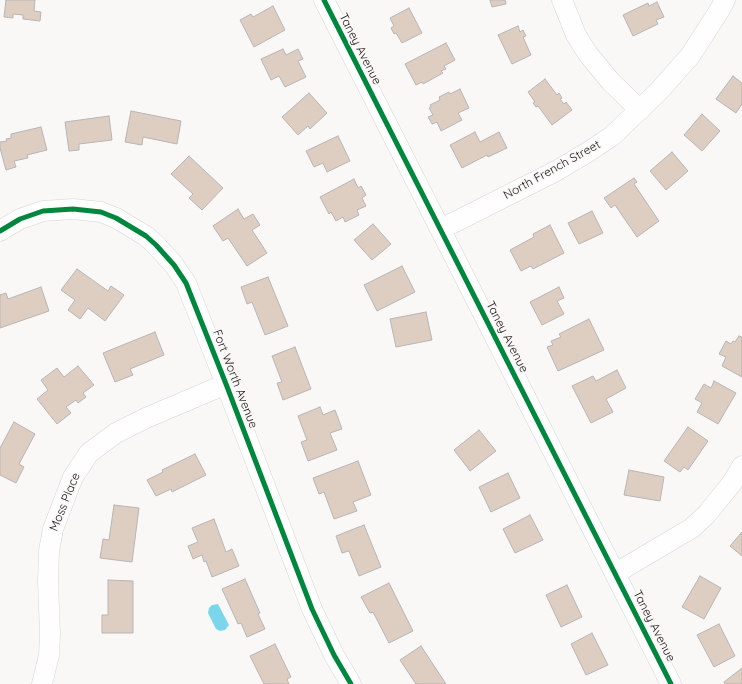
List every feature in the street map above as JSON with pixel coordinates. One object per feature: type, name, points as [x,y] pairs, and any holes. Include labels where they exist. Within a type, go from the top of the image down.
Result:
[{"type":"street","name":"Taney Avenue","points":[[324,0],[672,684]]},
{"type":"street","points":[[562,0],[576,35],[588,54],[611,82],[640,110]]},
{"type":"street","name":"North French Street","points":[[441,229],[556,171],[612,136],[658,92],[690,56],[725,0]]},
{"type":"street","name":"Fort Worth Avenue","points":[[0,231],[20,219],[44,211],[73,209],[101,212],[132,227],[156,245],[174,265],[186,283],[312,609],[350,684]]},
{"type":"street","name":"Moss Place","points":[[42,684],[49,655],[49,551],[53,529],[73,477],[89,454],[116,433],[146,418],[226,384]]},
{"type":"street","points":[[616,573],[692,528],[706,515],[732,483],[742,466]]},
{"type":"water","points":[[218,604],[229,625],[225,630],[220,631],[216,629],[208,613],[209,608],[212,605]]},
{"type":"building","points":[[6,0],[35,0],[34,11],[41,12],[40,21],[23,19],[23,15],[13,14],[13,18],[4,17]]},
{"type":"building","points":[[490,0],[505,0],[506,4],[492,7]]},
{"type":"building","points":[[657,2],[664,17],[656,20],[658,24],[633,36],[623,15],[648,3],[649,6]]},
{"type":"building","points":[[273,6],[285,30],[254,47],[240,20],[251,14],[253,17]]},
{"type":"building","points":[[409,8],[422,33],[402,43],[391,28],[394,26],[390,18]]},
{"type":"building","points":[[518,26],[520,32],[523,30],[526,36],[523,37],[531,55],[512,64],[498,35]]},
{"type":"building","points":[[446,43],[455,60],[444,66],[446,69],[441,71],[443,73],[423,84],[422,82],[416,85],[405,64]]},
{"type":"building","points":[[283,49],[286,55],[298,49],[303,59],[298,61],[306,77],[285,87],[279,76],[271,80],[261,59]]},
{"type":"building","points":[[733,76],[742,83],[742,104],[736,113],[716,99]]},
{"type":"building","points":[[545,79],[557,95],[559,93],[562,98],[560,99],[564,104],[566,102],[572,110],[552,125],[538,106],[536,107],[533,103],[535,102],[528,92]]},
{"type":"building","points":[[460,89],[469,108],[458,113],[462,120],[441,131],[437,122],[432,124],[428,117],[433,115],[429,108],[431,107],[430,105],[440,100],[439,97]]},
{"type":"building","points":[[309,93],[327,113],[310,129],[308,126],[298,135],[282,117]]},
{"type":"building","points":[[131,111],[181,121],[177,144],[143,137],[142,145],[125,142]]},
{"type":"building","points":[[702,114],[720,131],[702,151],[684,135]]},
{"type":"building","points":[[109,116],[112,140],[79,144],[79,150],[69,151],[65,122]]},
{"type":"building","points":[[41,127],[47,150],[27,155],[28,158],[14,161],[16,167],[6,170],[0,148],[0,142],[7,141],[6,139],[11,138],[11,134]]},
{"type":"building","points":[[475,132],[480,142],[499,132],[507,148],[488,157],[487,155],[462,168],[450,145]]},
{"type":"building","points":[[338,136],[350,161],[327,172],[323,163],[314,167],[306,151]]},
{"type":"building","points":[[672,152],[688,171],[666,190],[650,171]]},
{"type":"building","points":[[189,156],[223,188],[202,210],[189,198],[193,194],[171,174]]},
{"type":"building","points":[[634,178],[637,182],[634,184],[659,221],[637,237],[615,205],[611,208],[604,198]]},
{"type":"building","points":[[354,179],[358,188],[361,186],[366,195],[362,198],[366,206],[357,210],[359,215],[345,222],[343,217],[336,221],[331,212],[329,214],[320,197]]},
{"type":"building","points":[[238,209],[244,219],[253,214],[260,225],[252,230],[267,253],[247,266],[228,238],[223,241],[213,226]]},
{"type":"building","points":[[592,211],[603,233],[579,244],[568,223]]},
{"type":"building","points":[[373,224],[391,244],[372,260],[354,240]]},
{"type":"building","points":[[550,225],[564,253],[533,269],[531,266],[521,271],[510,250],[534,237],[533,234]]},
{"type":"building","points":[[402,266],[415,292],[377,311],[364,285]]},
{"type":"building","points":[[77,269],[108,291],[111,286],[124,295],[105,321],[88,308],[80,319],[68,310],[75,300],[61,290]]},
{"type":"building","points":[[268,277],[288,326],[265,335],[252,302],[247,304],[241,287]]},
{"type":"building","points":[[41,287],[49,311],[0,328],[0,295],[6,293],[8,299]]},
{"type":"building","points":[[559,287],[564,298],[557,301],[564,314],[542,325],[530,302]]},
{"type":"building","points":[[426,312],[432,340],[396,347],[390,319]]},
{"type":"building","points":[[589,319],[604,350],[558,371],[547,347],[553,345],[551,341],[561,337],[559,334]]},
{"type":"building","points":[[155,332],[164,355],[130,369],[133,375],[115,382],[103,353]]},
{"type":"building","points":[[739,336],[742,337],[742,377],[722,366],[726,357],[719,354],[726,341],[731,344],[733,341],[735,342]]},
{"type":"building","points":[[295,347],[311,389],[283,400],[277,383],[282,382],[272,356]]},
{"type":"building","points":[[78,366],[94,385],[83,393],[86,397],[78,403],[76,400],[66,407],[71,413],[57,424],[37,399],[48,390],[41,380],[57,368],[64,377]]},
{"type":"building","points":[[617,370],[626,388],[606,399],[613,412],[591,423],[572,386],[593,376],[596,381]]},
{"type":"building","points":[[714,381],[736,393],[718,424],[697,412],[702,403],[695,399],[704,384],[711,388]]},
{"type":"building","points":[[320,407],[323,415],[335,410],[342,429],[330,433],[337,450],[308,461],[301,442],[307,440],[298,416]]},
{"type":"building","points":[[14,422],[35,434],[19,464],[24,467],[16,483],[0,475],[0,448]]},
{"type":"building","points":[[688,427],[708,441],[688,470],[684,467],[680,472],[664,461]]},
{"type":"building","points":[[479,430],[496,451],[470,471],[454,450]]},
{"type":"building","points":[[195,454],[206,475],[172,492],[171,489],[156,496],[147,480],[163,472],[162,470]]},
{"type":"building","points":[[358,461],[371,495],[353,502],[357,511],[334,519],[324,492],[319,494],[313,478]]},
{"type":"building","points":[[629,470],[664,477],[660,501],[624,495]]},
{"type":"building","points":[[508,473],[520,498],[491,512],[479,487]]},
{"type":"building","points":[[114,505],[139,508],[132,562],[100,558],[103,539],[109,540]]},
{"type":"building","points":[[530,515],[543,540],[515,553],[503,529]]},
{"type":"building","points":[[214,519],[226,552],[232,549],[239,566],[212,577],[202,555],[193,559],[188,546],[198,542],[192,528]]},
{"type":"building","points":[[364,525],[381,567],[359,576],[349,551],[342,553],[336,536]]},
{"type":"building","points":[[742,532],[742,556],[730,546]]},
{"type":"building","points":[[700,576],[721,588],[704,619],[682,607]]},
{"type":"building","points":[[245,579],[260,613],[258,614],[265,629],[247,637],[241,623],[238,624],[222,589]]},
{"type":"building","points":[[108,580],[133,581],[133,633],[102,633],[102,615],[108,615]]},
{"type":"building","points":[[389,583],[413,631],[389,643],[373,612],[370,613],[361,597]]},
{"type":"building","points":[[567,585],[582,617],[561,627],[546,595]]},
{"type":"building","points":[[719,624],[735,656],[714,667],[697,635]]},
{"type":"building","points":[[592,633],[608,665],[586,675],[571,644]]},
{"type":"building","points":[[275,644],[291,677],[287,679],[289,684],[264,684],[250,656]]},
{"type":"building","points":[[421,646],[446,684],[416,684],[400,660]]},
{"type":"building","points":[[742,668],[742,684],[725,684],[724,682]]},
{"type":"cycle path","points":[[324,0],[671,684]]},
{"type":"cycle path","points":[[0,231],[20,219],[43,211],[73,209],[101,212],[116,218],[146,236],[174,265],[186,283],[312,609],[334,655],[351,684]]}]
